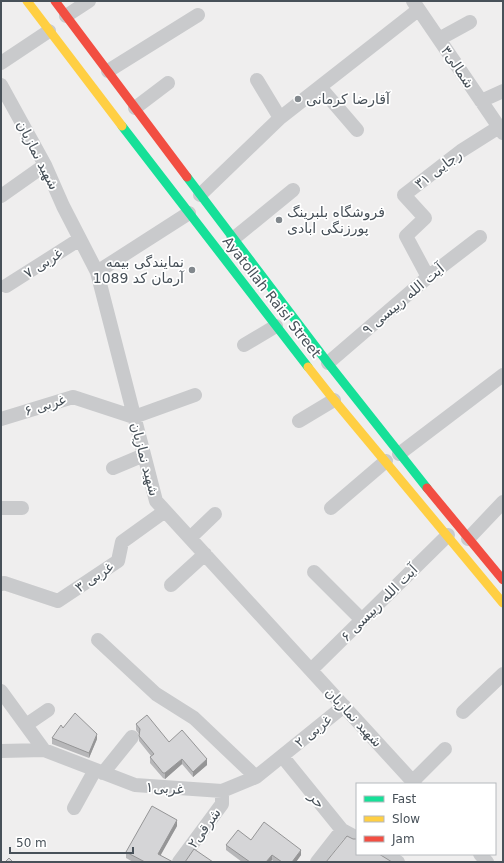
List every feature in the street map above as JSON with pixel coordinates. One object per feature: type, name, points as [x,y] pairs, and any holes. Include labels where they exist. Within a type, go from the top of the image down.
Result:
[{"type":"main road","name":"Ayatollah Raisi Street","points":[[27,1],[49,31],[200,195],[328,364],[399,454],[503,580]]},
{"type":"main road","name":"Ayatollah Raisi Street","points":[[55,1],[108,71],[126,114],[189,213],[334,400],[448,535],[503,603]]},
{"type":"street","points":[[66,16],[89,1]]},
{"type":"street","points":[[200,195],[280,118],[320,87],[416,5]]},
{"type":"street","name":"شمالی۳","points":[[416,5],[501,130]]},
{"type":"street","points":[[108,71],[198,15]]},
{"type":"street","points":[[439,39],[470,22]]},
{"type":"street","points":[[1,63],[49,31]]},
{"type":"street","points":[[257,80],[280,118]]},
{"type":"street","points":[[126,114],[168,83]]},
{"type":"street","name":"شهید نمازیان","points":[[1,85],[45,165],[63,206],[97,272],[156,502],[414,782]]},
{"type":"street","points":[[320,87],[357,130]]},
{"type":"street","points":[[481,101],[503,91]]},
{"type":"street","name":"رجایی ۳۱","points":[[428,276],[406,236],[426,218],[404,194],[461,150],[501,130]]},
{"type":"street","points":[[1,196],[45,165]]},
{"type":"street","points":[[233,239],[293,190]]},
{"type":"street","points":[[97,272],[189,213]]},
{"type":"street","name":"آیت الله رییسی ۹","points":[[328,364],[428,276],[480,237]]},
{"type":"street","name":"غربی ۷","points":[[6,286],[80,239]]},
{"type":"street","points":[[244,345],[276,326]]},
{"type":"street","points":[[399,454],[503,376]]},
{"type":"street","points":[[134,417],[195,395]]},
{"type":"street","name":"غربی ۶","points":[[1,419],[73,397],[134,417]]},
{"type":"street","points":[[299,420],[334,400]]},
{"type":"street","points":[[113,468],[144,455]]},
{"type":"street","points":[[331,508],[386,461]]},
{"type":"street","points":[[468,539],[503,502]]},
{"type":"street","points":[[1,508],[22,508]]},
{"type":"street","name":"غربی ۳","points":[[2,583],[58,601],[118,561],[122,542],[165,511]]},
{"type":"street","points":[[190,538],[215,514]]},
{"type":"street","name":"آیت الله رییسی ۶","points":[[311,670],[448,535]]},
{"type":"street","points":[[171,585],[205,554]]},
{"type":"street","points":[[314,572],[362,620]]},
{"type":"street","points":[[98,640],[156,694],[194,718],[256,777]]},
{"type":"street","points":[[463,712],[503,674]]},
{"type":"street","points":[[1,691],[44,750]]},
{"type":"street","name":"غربی ۲","points":[[282,756],[344,706]]},
{"type":"street","points":[[26,725],[48,710]]},
{"type":"street","points":[[74,808],[99,771],[132,737]]},
{"type":"street","points":[[1,751],[44,750]]},
{"type":"street","name":"غربی۱","points":[[44,750],[135,785],[222,791],[256,777],[282,756]]},
{"type":"street","points":[[414,782],[445,750]]},
{"type":"street","name":"حر","points":[[282,756],[342,830],[356,837]]},
{"type":"street","name":"شرقی۲","points":[[179,862],[222,804],[222,791]]},
{"type":"street","points":[[317,862],[342,830]]},
{"type":"street","points":[[386,855],[398,862]]},
{"type":"building","points":[[75,713],[97,734],[89,753],[52,738],[61,725],[63,728]]},
{"type":"building","points":[[147,715],[169,742],[182,730],[207,759],[193,772],[182,759],[163,773],[150,757],[154,754],[139,736],[140,729],[136,724]]},
{"type":"building","points":[[152,806],[177,820],[158,854],[173,862],[145,862],[126,852]]},
{"type":"building","points":[[264,822],[301,850],[292,862],[282,862],[272,855],[266,862],[250,862],[226,845],[238,830],[251,840]]},
{"type":"building","points":[[347,836],[356,839],[356,855],[381,855],[392,862],[326,862]]},
{"type":"building","points":[[194,849],[213,862],[185,862]]},
{"type":"building","points":[[9,858],[13,862],[5,862]]},
{"type":"traffic: fast","points":[[122,126],[308,367]]},
{"type":"traffic: fast","points":[[187,177],[328,363],[427,488]]},
{"type":"traffic: slow","points":[[27,1],[122,126]]},
{"type":"traffic: slow","points":[[308,367],[503,603]]},
{"type":"traffic: jam","points":[[55,1],[187,177]]},
{"type":"traffic: jam","points":[[427,488],[503,580]]},
{"type":"place","name":"آقارضا کرمانی","points":[[298,99]]},
{"type":"place","name":"فروشگاه بلبرینگ پورزنگی ابادی","points":[[279,220]]},
{"type":"place","name":"نمایندگی بیمه آرمان کد 1089","points":[[192,270]]}]
